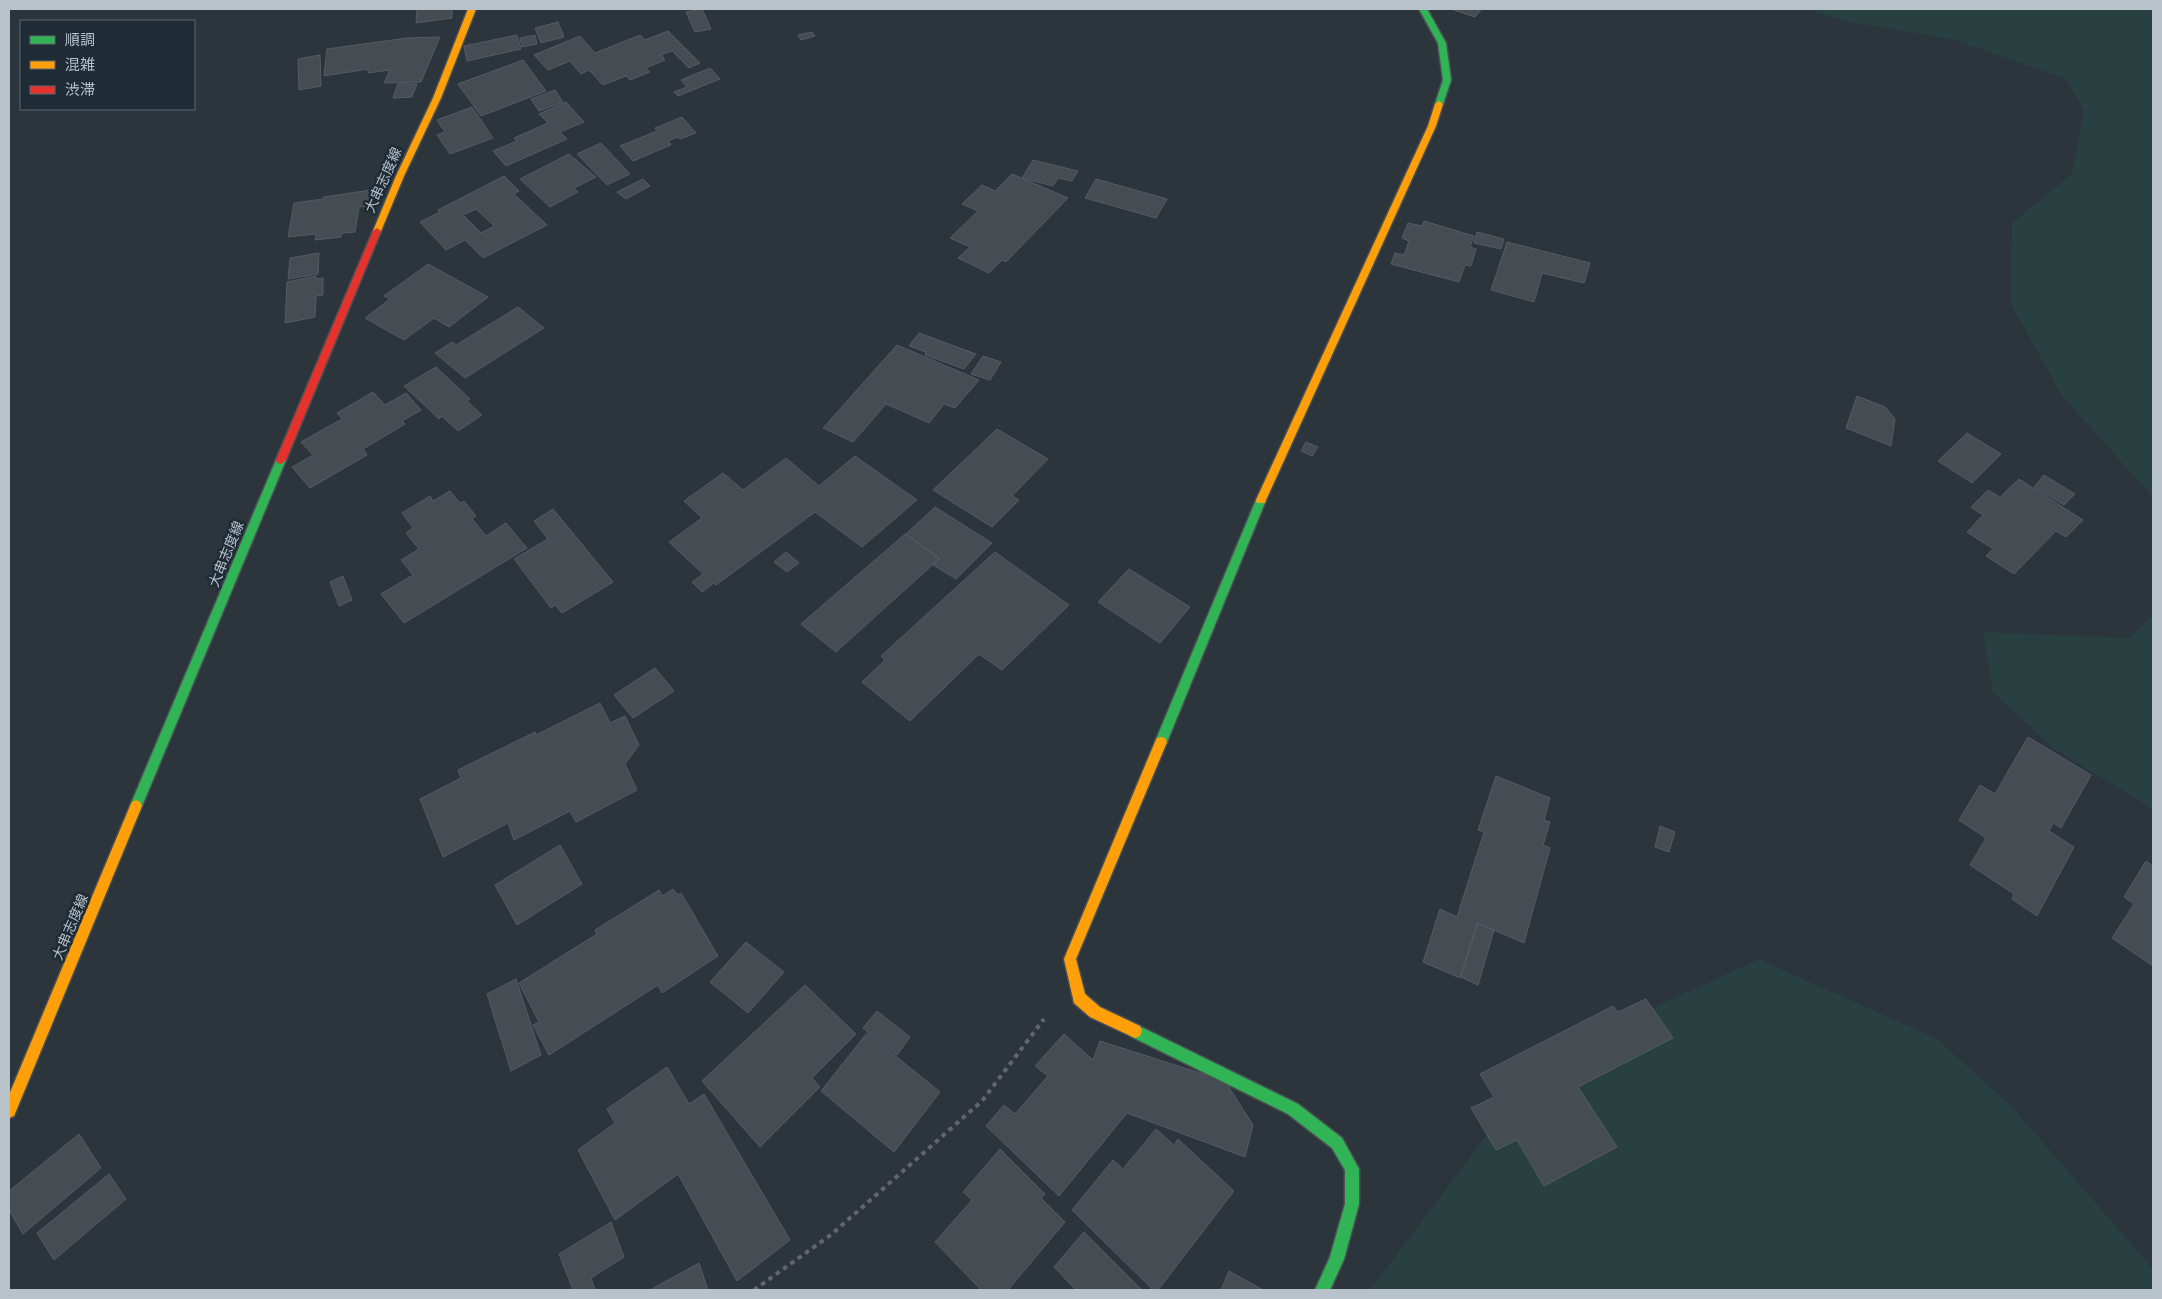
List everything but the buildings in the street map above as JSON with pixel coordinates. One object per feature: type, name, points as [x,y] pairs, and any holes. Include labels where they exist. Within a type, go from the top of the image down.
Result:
[{"type":"street","name":"大串志度線","points":[[9,1111],[396,185],[437,98],[472,9]]},
{"type":"street","points":[[1322,1290],[1337,1259],[1352,1204],[1352,1169],[1337,1143],[1293,1109],[1095,1012],[1079,998],[1070,959],[1275,466],[1432,126],[1447,80],[1442,42],[1423,9]]},
{"type":"path","points":[[754,1290],[832,1234],[982,1101],[1074,979]]},
{"type":"green space","points":[[1807,9],[2153,9],[2153,504],[2152,496],[2063,397],[2011,304],[2012,223],[2072,174],[2084,111],[2066,79],[1956,40],[1845,21]]},
{"type":"green space","points":[[2153,615],[2153,809],[2053,748],[1993,692],[1983,632],[2129,638]]},
{"type":"green space","points":[[1759,959],[1937,1039],[2013,1108],[2153,1269],[2153,1290],[1370,1290],[1492,1128],[1625,1021]]},
{"type":"traffic: fast","points":[[1423,9],[1442,43],[1447,80],[1439,104]]},
{"type":"traffic: fast","points":[[136,806],[281,460]]},
{"type":"traffic: fast","points":[[1161,742],[1261,500]]},
{"type":"traffic: fast","points":[[1135,1031],[1293,1109],[1337,1143],[1352,1169],[1352,1204],[1337,1259],[1322,1290]]},
{"type":"traffic: slow","points":[[377,231],[400,176],[437,98],[472,9]]},
{"type":"traffic: slow","points":[[1261,500],[1432,126],[1439,104]]},
{"type":"traffic: slow","points":[[1135,1031],[1095,1012],[1079,998],[1070,959],[1161,742]]},
{"type":"traffic: slow","points":[[9,1111],[136,806]]},
{"type":"traffic: jam","points":[[281,460],[377,231]]}]
